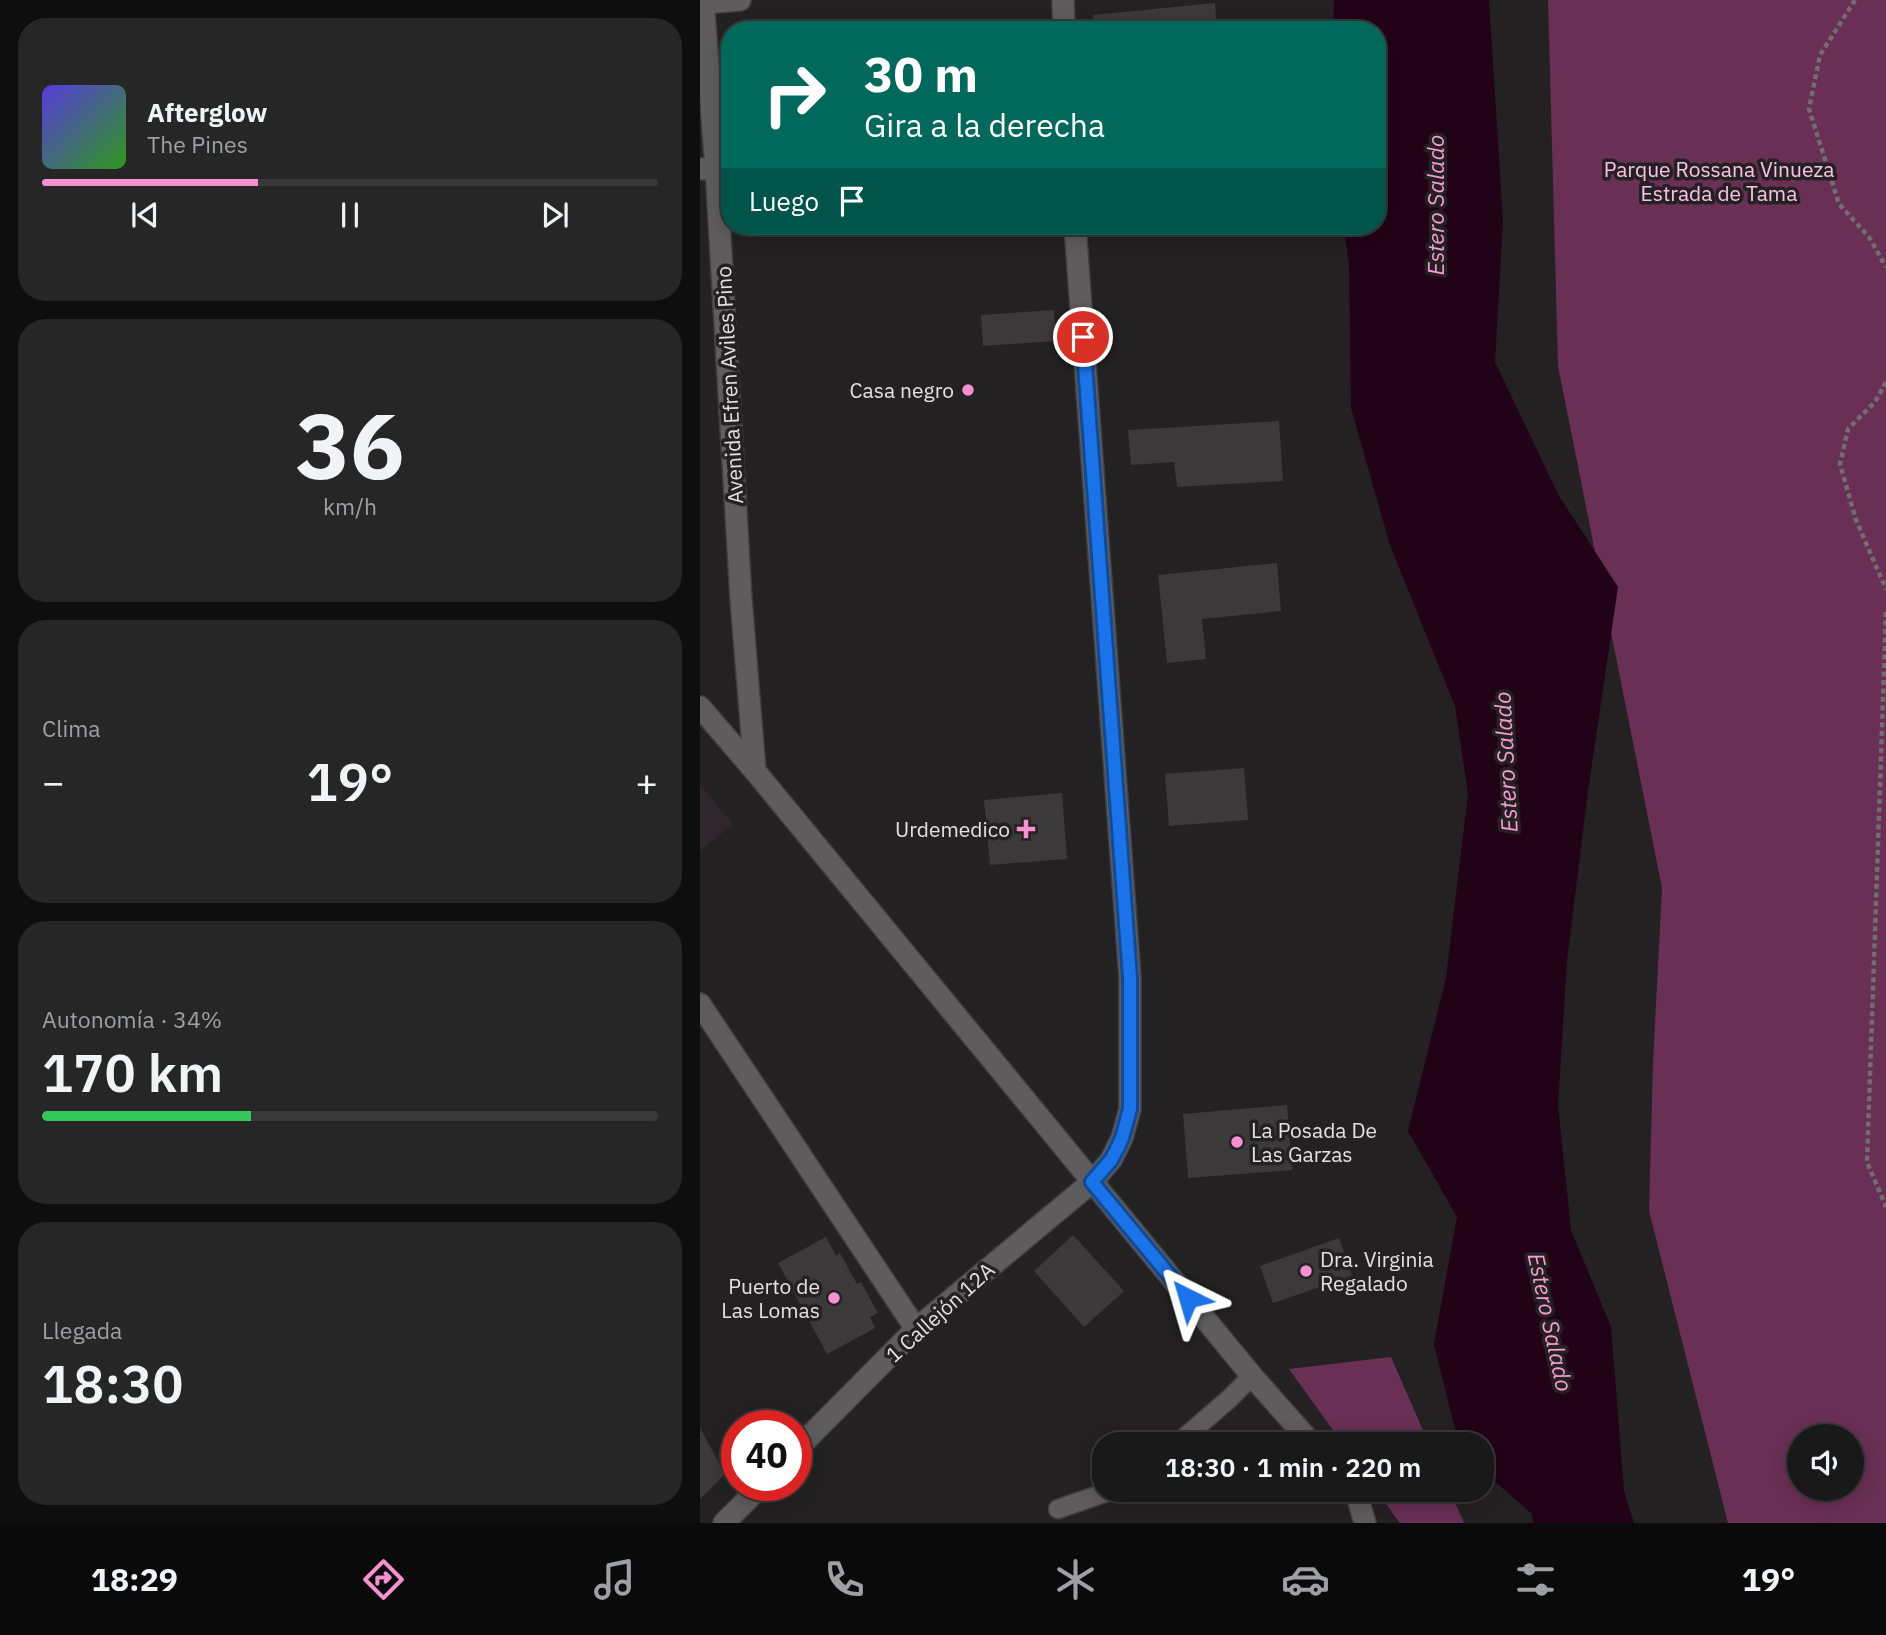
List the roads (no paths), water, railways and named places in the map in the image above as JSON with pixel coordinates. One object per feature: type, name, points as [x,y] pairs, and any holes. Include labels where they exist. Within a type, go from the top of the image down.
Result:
[{"type":"street","points":[[703,1],[740,0]]},
{"type":"street","points":[[1063,0],[1064,21]]},
{"type":"street","name":"Avenida Efren Aviles Pino","points":[[703,1],[741,599],[755,771]]},
{"type":"street","name":"1 Callejón 12A","points":[[812,1434],[916,1329],[1092,1182],[1117,1149],[1130,1109],[1130,978],[1076,235]]},
{"type":"street","points":[[700,707],[1252,1376],[1301,1432]]},
{"type":"street","points":[[700,1004],[916,1329]]},
{"type":"street","points":[[724,1523],[746,1501]]},
{"type":"street","points":[[1359,1502],[1365,1523]]},
{"type":"lane","points":[[1191,1432],[1252,1376]]},
{"type":"lane","points":[[1058,1509],[1092,1497]]},
{"type":"water","name":"Estero Salado","points":[[1334,0],[1489,0],[1503,221],[1495,362],[1559,496],[1618,587],[1567,960],[1558,1106],[1571,1230],[1611,1327],[1624,1491],[1634,1523],[1533,1523],[1532,1514],[1494,1481],[1494,1432],[1456,1432],[1434,1344],[1457,1217],[1408,1131],[1446,978],[1468,794],[1455,706],[1390,545],[1351,408],[1349,265],[1345,235],[1386,235],[1386,21],[1333,21]]},
{"type":"place","name":"Casa negro","points":[[968,390]]},
{"type":"place","name":"Urdemedico","points":[[1026,829]]},
{"type":"place","name":"La Posada De Las Garzas","points":[[1237,1142]]},
{"type":"place","name":"Dra. Virginia Regalado","points":[[1306,1271]]},
{"type":"place","name":"Puerto de Las Lomas","points":[[834,1298]]},
{"type":"park label","name":"Parque Rossana Vinueza Estrada de Tama","points":[[1719,181]]}]
